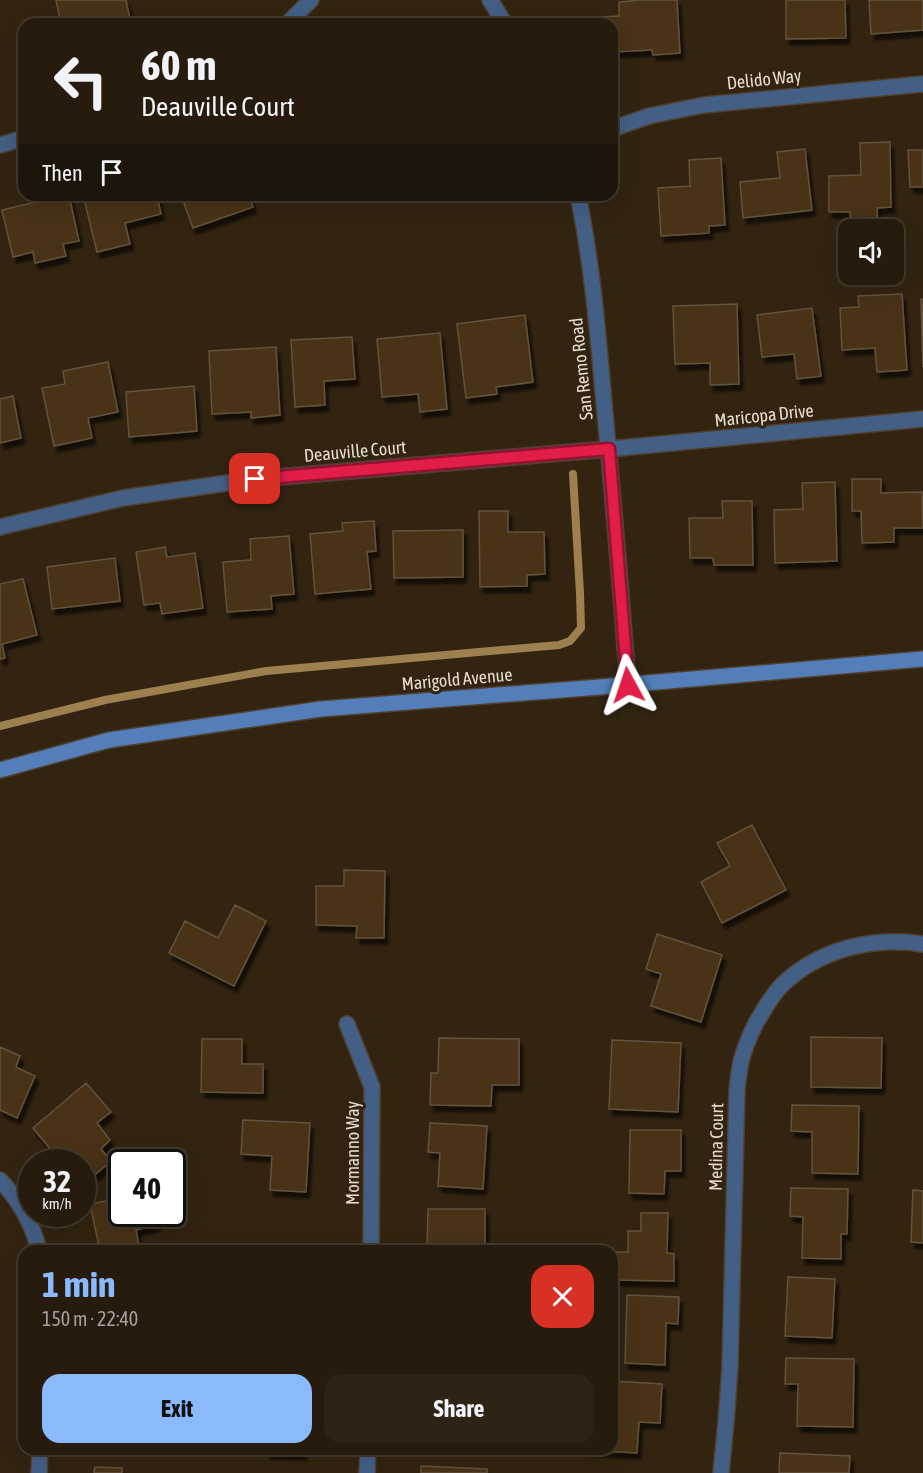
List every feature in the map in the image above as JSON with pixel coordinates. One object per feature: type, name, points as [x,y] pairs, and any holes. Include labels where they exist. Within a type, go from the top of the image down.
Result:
[{"type":"main road","name":"Marigold Avenue","points":[[0,770],[109,740],[321,709],[923,659]]},
{"type":"street","points":[[293,18],[311,0]]},
{"type":"street","points":[[490,0],[501,18]]},
{"type":"street","name":"Delido Way","points":[[618,127],[649,116],[696,106],[923,84]]},
{"type":"street","points":[[0,144],[18,140]]},
{"type":"street","name":"San Remo Road","points":[[579,201],[592,279],[609,449],[628,685]]},
{"type":"street","name":"Maricopa Drive","points":[[609,449],[923,419]]},
{"type":"street","name":"Deauville Court","points":[[0,526],[123,498],[255,479],[609,449]]},
{"type":"street","name":"Medina Court","points":[[721,1473],[730,1366],[737,1089],[741,1061],[750,1036],[766,1005],[782,985],[819,959],[840,950],[878,942],[905,941],[923,944]]},
{"type":"street","name":"Mormanno Way","points":[[347,1024],[372,1087],[371,1245]]},
{"type":"street","points":[[0,1180],[18,1202],[37,1238],[38,1245]]},
{"type":"street","points":[[39,1473],[40,1455]]},
{"type":"street","points":[[367,1473],[368,1455]]},
{"type":"building","points":[[56,0],[126,0],[130,18],[60,18]]},
{"type":"building","points":[[677,0],[680,53],[653,55],[652,50],[618,52],[618,18],[601,17],[619,16],[619,2]]},
{"type":"building","points":[[786,0],[845,0],[846,38],[786,39]]},
{"type":"building","points":[[869,0],[923,0],[923,30],[871,34]]},
{"type":"building","points":[[890,142],[891,207],[877,208],[878,219],[850,219],[850,212],[829,212],[829,176],[861,175],[860,143]]},
{"type":"building","points":[[805,149],[812,210],[743,218],[740,182],[780,178],[777,152]]},
{"type":"building","points":[[908,150],[923,150],[923,187],[910,187]]},
{"type":"building","points":[[721,158],[725,225],[709,226],[709,233],[661,236],[658,188],[690,186],[689,160]]},
{"type":"building","points":[[40,201],[70,201],[79,241],[63,244],[66,256],[35,263],[33,252],[13,257],[2,210]]},
{"type":"building","points":[[84,201],[158,201],[161,214],[125,223],[130,244],[97,252]]},
{"type":"building","points":[[183,201],[251,201],[253,207],[193,228]]},
{"type":"building","points":[[902,294],[907,370],[877,372],[875,348],[842,350],[840,308],[859,307],[858,296]]},
{"type":"building","points":[[921,299],[923,299],[923,367]]},
{"type":"building","points":[[737,304],[739,384],[710,385],[710,363],[675,364],[673,306]]},
{"type":"building","points":[[812,308],[821,376],[797,379],[794,354],[762,357],[757,315]]},
{"type":"building","points":[[525,315],[533,382],[496,387],[497,394],[466,398],[457,324]]},
{"type":"building","points":[[440,333],[447,409],[420,412],[418,394],[382,397],[377,339]]},
{"type":"building","points":[[352,337],[355,379],[324,381],[325,405],[295,407],[291,340]]},
{"type":"building","points":[[276,347],[280,415],[251,418],[251,412],[212,414],[209,351]]},
{"type":"building","points":[[108,362],[118,412],[88,418],[92,438],[54,446],[42,388],[65,384],[63,371]]},
{"type":"building","points":[[194,386],[197,431],[129,437],[126,392]]},
{"type":"building","points":[[13,396],[21,438],[0,443],[0,399]]},
{"type":"building","points":[[852,479],[881,479],[881,493],[922,492],[923,528],[894,528],[894,542],[862,543],[861,511],[852,511]]},
{"type":"building","points":[[835,482],[837,561],[775,563],[774,510],[803,509],[802,483]]},
{"type":"building","points":[[722,501],[752,501],[753,565],[714,565],[713,558],[690,558],[689,518],[723,518]]},
{"type":"building","points":[[479,511],[508,511],[508,532],[544,532],[545,574],[527,575],[527,586],[480,587]]},
{"type":"building","points":[[374,521],[376,551],[367,552],[371,589],[315,594],[310,534],[343,531],[342,523]]},
{"type":"building","points":[[463,530],[463,577],[394,578],[393,531]]},
{"type":"building","points":[[289,536],[294,594],[271,596],[272,609],[227,612],[223,562],[251,560],[250,539]]},
{"type":"building","points":[[165,547],[167,557],[195,553],[203,608],[162,614],[160,603],[144,605],[136,552]]},
{"type":"building","points":[[115,558],[120,601],[52,609],[47,567]]},
{"type":"building","points":[[23,579],[37,635],[2,644],[5,658],[0,659],[0,584]]},
{"type":"building","points":[[752,825],[786,890],[722,923],[701,882],[730,866],[717,843]]},
{"type":"building","points":[[344,870],[385,871],[384,938],[356,938],[357,926],[316,925],[316,886],[344,886]]},
{"type":"building","points":[[235,905],[266,921],[234,986],[169,953],[185,921],[218,938]]},
{"type":"building","points":[[657,934],[722,955],[701,1022],[651,1006],[661,974],[646,969]]},
{"type":"building","points":[[811,1037],[882,1038],[881,1088],[811,1087]]},
{"type":"building","points":[[439,1038],[519,1039],[519,1085],[492,1085],[491,1106],[430,1105],[431,1073],[438,1073]]},
{"type":"building","points":[[202,1039],[242,1039],[242,1064],[263,1064],[263,1093],[201,1092]]},
{"type":"building","points":[[612,1040],[681,1043],[678,1112],[609,1109]]},
{"type":"building","points":[[0,1047],[20,1056],[16,1067],[35,1076],[17,1118],[0,1110]]},
{"type":"building","points":[[86,1083],[111,1112],[97,1123],[110,1140],[101,1149],[108,1157],[108,1164],[96,1174],[96,1149],[50,1149],[33,1128]]},
{"type":"building","points":[[792,1105],[859,1106],[858,1174],[812,1173],[812,1132],[791,1131]]},
{"type":"building","points":[[243,1120],[310,1123],[306,1192],[270,1190],[272,1156],[241,1154]]},
{"type":"building","points":[[430,1123],[487,1126],[483,1189],[438,1186],[440,1153],[428,1152]]},
{"type":"building","points":[[630,1130],[681,1130],[681,1171],[665,1171],[664,1194],[629,1193]]},
{"type":"building","points":[[791,1188],[848,1189],[847,1234],[841,1234],[841,1259],[802,1258],[803,1217],[790,1216]]},
{"type":"building","points":[[913,1190],[923,1191],[923,1243],[911,1242]]},
{"type":"building","points":[[108,1201],[108,1227],[149,1227],[136,1230],[139,1245],[99,1245],[95,1227],[96,1203]]},
{"type":"building","points":[[428,1209],[485,1209],[485,1245],[427,1245]]},
{"type":"building","points":[[641,1213],[668,1213],[667,1253],[674,1254],[674,1281],[618,1280],[618,1252],[628,1252],[628,1231],[641,1231]]},
{"type":"building","points":[[788,1277],[835,1279],[832,1338],[785,1336]]},
{"type":"building","points":[[627,1295],[679,1297],[678,1324],[666,1323],[665,1365],[625,1363]]},
{"type":"building","points":[[786,1358],[854,1359],[853,1427],[797,1426],[798,1384],[785,1384]]},
{"type":"building","points":[[618,1381],[662,1384],[660,1423],[639,1422],[637,1453],[618,1452]]},
{"type":"building","points":[[780,1453],[850,1456],[849,1473],[779,1473]]},
{"type":"building","points":[[421,1466],[487,1469],[487,1473],[421,1473]]},
{"type":"building","points":[[95,1467],[122,1468],[122,1473],[94,1473]]},
{"type":"waterway","points":[[0,726],[105,700],[266,671],[559,645],[570,641],[581,628],[573,474]]},
{"type":"route","points":[[255,479],[609,449],[628,685]]}]
